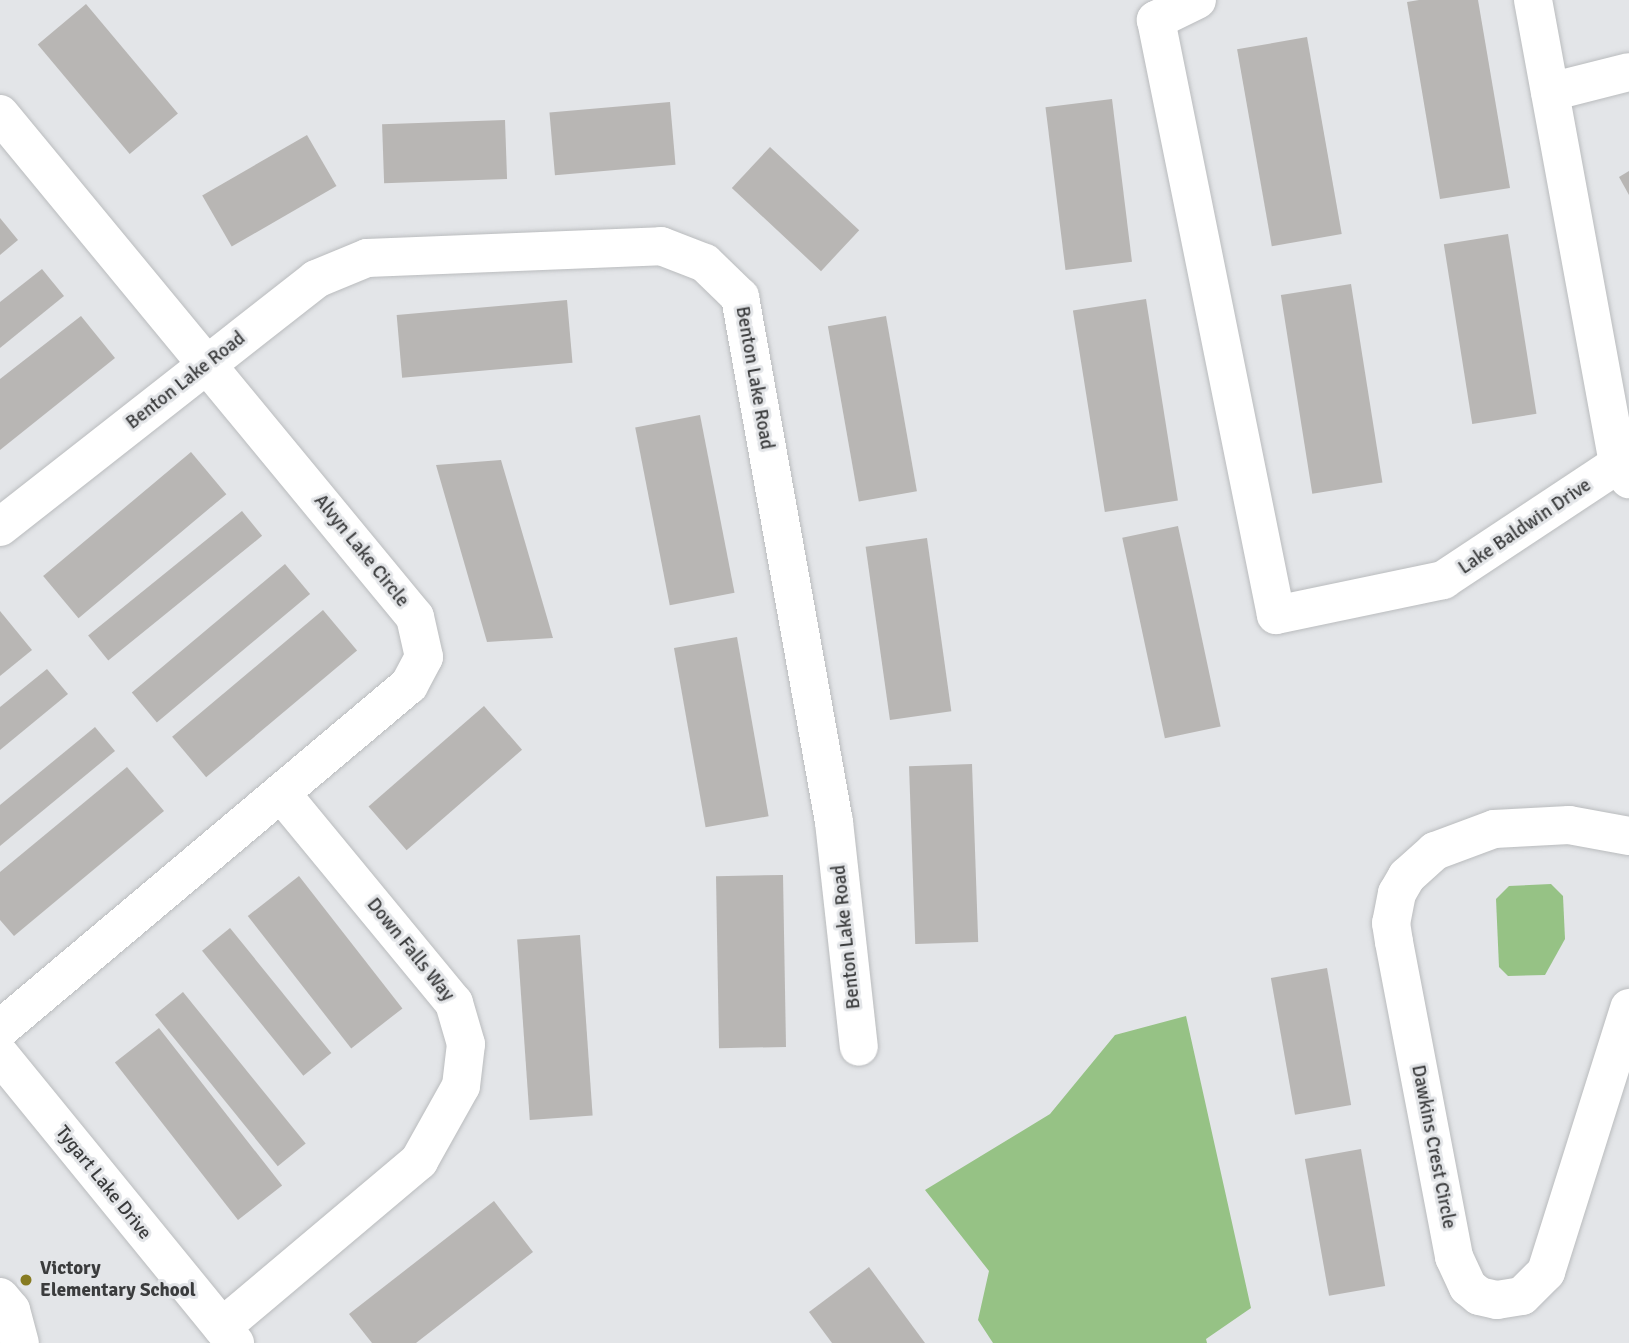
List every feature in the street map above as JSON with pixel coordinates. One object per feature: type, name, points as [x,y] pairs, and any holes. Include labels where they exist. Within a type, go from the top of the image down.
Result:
[{"type":"street","name":"Lake Baldwin Drive","points":[[1197,0],[1156,20],[1276,615],[1443,580],[1624,472],[1533,0]]},
{"type":"street","points":[[1550,92],[1629,72]]},
{"type":"street","name":"Alvyn Lake Circle","points":[[0,114],[415,617],[424,657],[409,685],[0,1029]]},
{"type":"street","name":"Benton Lake Road","points":[[0,527],[316,279],[367,258],[661,246],[705,263],[740,297],[834,822],[859,1047]]},
{"type":"street","name":"Down Falls Way","points":[[228,1335],[419,1161],[461,1086],[466,1044],[454,1003],[281,793]]},
{"type":"street","name":"Dawkins Crest Circle","points":[[1629,836],[1569,825],[1494,829],[1435,850],[1413,868],[1397,894],[1391,923],[1454,1257],[1468,1287],[1479,1296],[1497,1300],[1522,1296],[1546,1272],[1629,1008]]},
{"type":"street","name":"Tygart Lake Drive","points":[[0,1055],[228,1335]]},
{"type":"street","points":[[0,1297],[10,1310],[20,1343]]},
{"type":"green space","points":[[1551,884],[1563,896],[1565,939],[1545,975],[1508,976],[1499,967],[1496,899],[1509,886]]},
{"type":"green space","points":[[1186,1016],[1251,1308],[1206,1339],[1207,1343],[993,1343],[978,1320],[989,1271],[925,1190],[1050,1114],[1115,1035]]},
{"type":"building","points":[[1478,0],[1510,188],[1440,199],[1407,2]]},
{"type":"building","points":[[86,4],[178,114],[130,154],[38,44]]},
{"type":"building","points":[[1307,37],[1342,234],[1272,246],[1237,49]]},
{"type":"building","points":[[1112,99],[1132,262],[1065,270],[1045,107]]},
{"type":"building","points":[[670,102],[675,165],[555,175],[549,113]]},
{"type":"building","points":[[505,120],[507,179],[384,183],[382,124]]},
{"type":"building","points":[[307,135],[336,186],[232,247],[202,196]]},
{"type":"building","points":[[770,147],[859,230],[821,271],[732,188]]},
{"type":"building","points":[[1629,171],[1629,195],[1619,177]]},
{"type":"building","points":[[0,218],[18,240],[0,255]]},
{"type":"building","points":[[1508,234],[1536,414],[1472,424],[1444,244]]},
{"type":"building","points":[[42,269],[64,296],[0,348],[0,302]]},
{"type":"building","points":[[1351,284],[1382,483],[1312,494],[1281,295]]},
{"type":"building","points":[[1146,299],[1178,500],[1105,512],[1073,311]]},
{"type":"building","points":[[567,300],[572,363],[402,378],[397,315]]},
{"type":"building","points":[[81,316],[115,358],[0,450],[0,379]]},
{"type":"building","points":[[886,316],[917,491],[859,502],[828,326]]},
{"type":"building","points":[[700,415],[735,593],[670,605],[635,428]]},
{"type":"building","points":[[191,452],[226,494],[79,618],[43,576]]},
{"type":"building","points":[[501,460],[553,638],[487,642],[436,465]]},
{"type":"building","points":[[242,511],[262,536],[108,660],[88,636]]},
{"type":"building","points":[[1178,526],[1221,727],[1165,738],[1122,538]]},
{"type":"building","points":[[927,538],[951,711],[890,720],[866,547]]},
{"type":"building","points":[[285,564],[310,594],[157,722],[132,693]]},
{"type":"building","points":[[323,610],[357,651],[206,777],[172,737]]},
{"type":"building","points":[[0,611],[32,650],[0,676]]},
{"type":"building","points":[[737,637],[769,816],[706,827],[674,648]]},
{"type":"building","points":[[47,669],[68,694],[0,750],[0,707]]},
{"type":"building","points":[[484,706],[522,750],[407,850],[369,806]]},
{"type":"building","points":[[95,727],[115,751],[0,846],[0,805]]},
{"type":"building","points":[[972,764],[978,942],[915,944],[909,766]]},
{"type":"building","points":[[127,767],[164,811],[14,936],[0,920],[0,872]]},
{"type":"building","points":[[783,875],[786,1047],[719,1048],[716,876]]},
{"type":"building","points":[[299,876],[402,1008],[351,1048],[248,916]]},
{"type":"building","points":[[230,928],[331,1053],[303,1076],[202,951]]},
{"type":"building","points":[[580,935],[593,1116],[530,1120],[517,939]]},
{"type":"building","points":[[1327,968],[1351,1105],[1295,1115],[1271,978]]},
{"type":"building","points":[[183,992],[306,1144],[278,1166],[155,1015]]},
{"type":"building","points":[[159,1028],[282,1186],[238,1220],[115,1062]]},
{"type":"building","points":[[1361,1149],[1385,1286],[1329,1296],[1305,1159]]},
{"type":"building","points":[[494,1201],[533,1252],[416,1343],[372,1343],[349,1314]]},
{"type":"building","points":[[869,1267],[925,1343],[832,1343],[809,1312]]},
{"type":"place","name":"Victory Elementary School","points":[[26,1280]]}]
